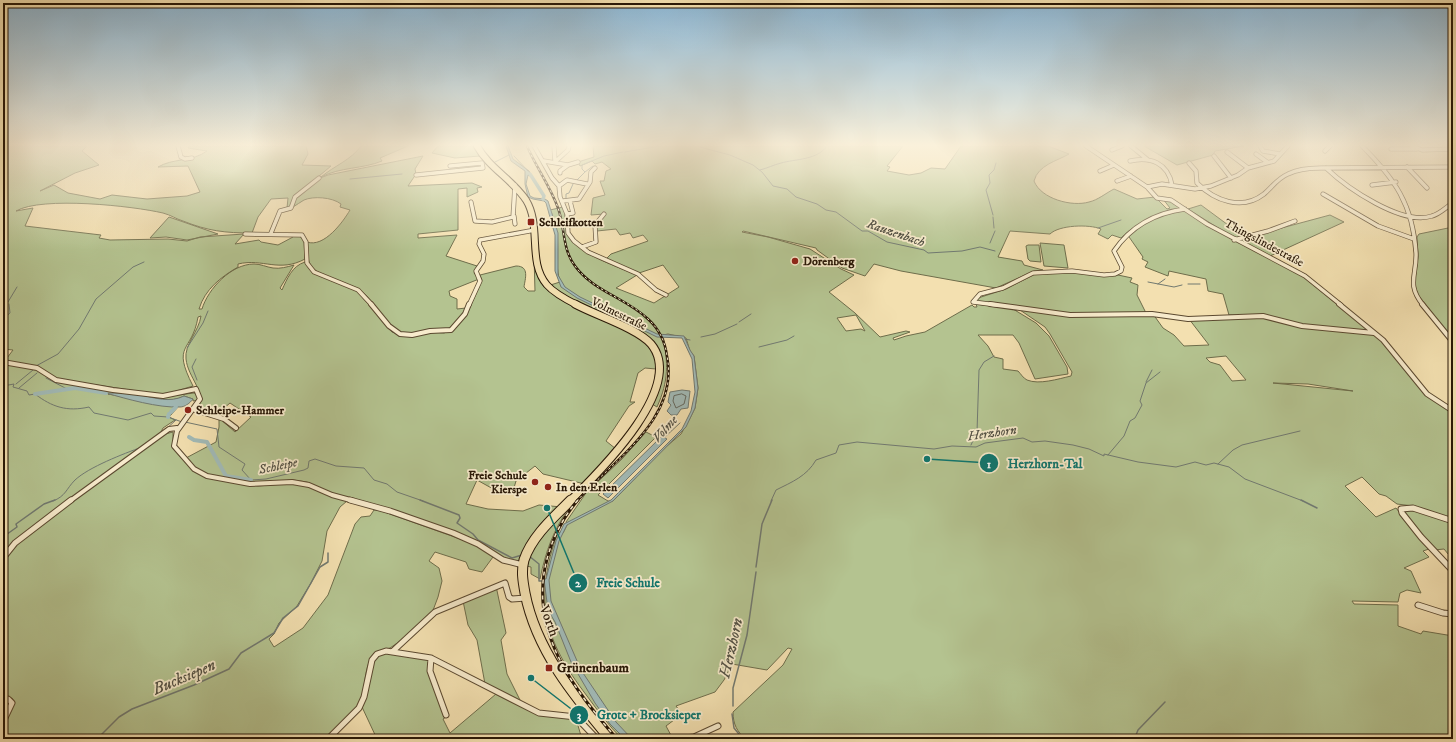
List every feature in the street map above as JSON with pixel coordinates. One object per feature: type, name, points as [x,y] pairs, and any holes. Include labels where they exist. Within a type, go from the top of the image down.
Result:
[{"type":"main road","name":"Volmestraße","points":[[509,181],[515,185],[528,204],[535,230],[540,274],[547,285],[579,306],[640,335],[653,346],[658,359],[659,371],[654,392],[648,407],[631,434],[605,465],[539,535],[525,560]]},
{"type":"main road","name":"Vorth","points":[[525,560],[522,576],[526,598],[536,630],[554,664],[610,739]]},
{"type":"street","points":[[270,233],[277,222],[280,211],[291,208],[295,197],[316,181]]},
{"type":"street","points":[[554,181],[558,186],[560,197],[563,201],[567,214],[568,233],[574,241],[598,257],[638,274],[656,290],[666,295]]},
{"type":"street","points":[[558,186],[566,181]]},
{"type":"street","points":[[570,181],[587,184]]},
{"type":"street","points":[[577,205],[590,181]]},
{"type":"street","name":"Thingslindestraße","points":[[1138,181],[1147,187],[1157,198],[1171,200],[1199,220],[1234,240],[1294,269],[1383,340],[1427,394],[1453,411]]},
{"type":"street","points":[[1172,181],[1172,185]]},
{"type":"street","points":[[1197,181],[1202,188],[1226,202],[1241,203],[1260,197],[1280,181]]},
{"type":"street","points":[[1147,187],[1162,184],[1191,189],[1202,188],[1223,181]]},
{"type":"street","points":[[1339,181],[1364,197],[1403,214],[1412,216],[1429,217],[1453,203]]},
{"type":"street","points":[[1420,181],[1426,188]]},
{"type":"street","points":[[1372,186],[1396,182],[1412,216],[1416,258],[1412,286],[1420,299],[1453,342]]},
{"type":"street","points":[[515,185],[512,205],[515,224]]},
{"type":"street","points":[[1323,194],[1367,221],[1401,236],[1414,239]]},
{"type":"street","points":[[563,201],[579,199]]},
{"type":"street","points":[[567,214],[573,213],[573,208],[570,206],[570,201]]},
{"type":"street","points":[[471,202],[475,222],[492,222],[514,216]]},
{"type":"street","points":[[1185,209],[1170,212],[1144,222],[1125,235],[1114,251],[1122,267],[1121,271],[1118,273],[1104,275],[1072,271],[1033,273],[1002,288],[980,294],[973,302],[1070,315],[1152,314],[1188,319],[1228,316],[1263,316],[1302,326],[1374,333]]},
{"type":"street","points":[[582,247],[596,242],[595,225],[604,214]]},
{"type":"street","points":[[1234,240],[1268,231],[1295,221]]},
{"type":"street","points":[[245,234],[293,232],[303,236],[306,241],[306,261],[313,270],[324,277],[350,285],[366,297],[393,330],[400,335],[409,335],[430,331],[451,330],[465,314],[480,281],[476,271],[482,262],[485,252],[479,244],[480,240],[491,236],[522,234],[535,230]]},
{"type":"street","points":[[3,362],[37,368],[56,380],[114,390],[163,396],[196,389],[200,399],[195,410],[177,428],[174,441],[176,450],[194,469],[207,476],[250,484],[292,482],[309,485],[332,495],[390,511],[466,539],[503,560],[525,560]]},
{"type":"street","points":[[195,410],[224,419],[236,428]]},
{"type":"street","points":[[3,558],[14,543],[37,525],[169,430],[177,428]]},
{"type":"street","points":[[1453,521],[1412,508],[1401,509],[1402,513],[1433,551],[1453,571]]},
{"type":"street","points":[[393,651],[435,612],[505,583],[509,597],[512,599],[526,598]]},
{"type":"street","points":[[1418,606],[1443,613],[1453,614]]},
{"type":"street","points":[[328,739],[355,713],[362,703],[370,667],[375,656],[383,651],[393,651],[431,658],[539,712],[576,717],[597,739]]},
{"type":"street","points":[[431,658],[430,671],[446,715]]},
{"type":"street","points":[[3,699],[8,699],[12,702],[3,722]]},
{"type":"street","points":[[676,739],[694,737],[718,726]]},
{"type":"green space","points":[[3,181],[60,181],[40,191],[54,185],[68,193],[100,199],[112,195],[147,199],[187,196],[200,192],[195,181],[314,181],[294,197],[291,207],[287,208],[288,198],[271,199],[258,217],[252,233],[233,233],[209,229],[163,213],[110,205],[66,203],[46,204],[29,206],[16,211],[33,208],[25,226],[101,235],[99,238],[110,240],[168,239],[187,241],[200,237],[244,234],[235,244],[259,240],[261,242],[278,245],[293,237],[295,234],[304,239],[305,259],[287,265],[255,263],[238,264],[238,267],[229,273],[245,265],[259,264],[270,268],[284,268],[294,265],[280,288],[282,290],[293,270],[305,262],[312,271],[357,291],[392,332],[404,336],[432,332],[444,333],[455,329],[467,314],[482,280],[480,275],[516,266],[520,267],[523,268],[526,274],[524,287],[528,291],[535,291],[534,256],[539,279],[544,287],[560,282],[557,264],[556,227],[550,210],[563,207],[567,228],[577,245],[596,258],[637,275],[616,288],[654,303],[679,287],[663,265],[639,273],[606,259],[611,254],[648,241],[643,235],[633,238],[630,233],[620,235],[616,229],[597,231],[595,225],[604,214],[591,215],[593,198],[605,195],[600,181],[1034,181],[1043,193],[1066,202],[1089,202],[1096,200],[1114,189],[1137,199],[1155,197],[1167,209],[1170,208],[1163,199],[1170,200],[1184,208],[1158,216],[1142,223],[1121,238],[1112,235],[1108,239],[1098,234],[1101,229],[1089,226],[1067,227],[1054,231],[1050,234],[1010,231],[998,257],[1022,261],[1024,265],[1043,270],[1034,271],[996,288],[901,271],[874,264],[865,276],[842,268],[816,248],[743,231],[742,232],[768,237],[810,249],[841,269],[854,275],[829,292],[855,313],[880,337],[906,331],[910,332],[893,338],[894,340],[925,332],[972,305],[977,307],[976,304],[1013,309],[1036,323],[1049,336],[1067,367],[1068,374],[1035,379],[1019,343],[1013,335],[978,335],[988,346],[994,357],[1003,359],[1003,369],[1018,371],[1027,380],[1037,382],[1071,376],[1072,372],[1045,327],[1020,310],[1070,316],[1153,314],[1163,328],[1174,335],[1184,346],[1209,345],[1189,319],[1263,316],[1302,326],[1373,334],[1379,338],[1425,393],[1453,412],[1453,520],[1413,506],[1397,504],[1386,496],[1379,494],[1362,477],[1345,486],[1376,517],[1396,508],[1429,549],[1423,551],[1429,557],[1404,568],[1411,571],[1421,593],[1407,590],[1400,593],[1398,602],[1352,601],[1354,604],[1398,605],[1398,626],[1421,634],[1423,631],[1453,636],[1453,739],[746,739],[740,734],[736,727],[733,712],[783,665],[792,649],[788,648],[767,670],[732,664],[724,680],[715,692],[676,706],[682,714],[666,726],[673,739],[622,739],[608,724],[572,676],[552,637],[547,618],[545,599],[546,578],[550,556],[558,532],[563,533],[567,525],[566,522],[586,493],[622,459],[646,432],[656,437],[598,495],[608,501],[613,501],[660,452],[681,434],[695,408],[698,388],[694,356],[690,351],[686,338],[668,334],[663,335],[666,355],[666,372],[664,388],[657,407],[652,404],[656,369],[645,368],[638,373],[630,402],[635,402],[629,406],[606,441],[616,449],[585,484],[543,474],[535,466],[516,481],[513,491],[495,490],[477,480],[466,504],[488,509],[523,511],[539,505],[562,507],[520,562],[504,559],[477,543],[332,494],[307,482],[293,480],[256,483],[220,479],[199,471],[186,458],[216,442],[219,418],[235,432],[251,417],[230,403],[216,415],[198,409],[200,396],[187,366],[186,354],[189,343],[200,322],[201,316],[198,317],[192,337],[185,349],[183,355],[187,372],[193,386],[163,395],[57,379],[38,368],[4,362],[13,350],[3,349]],"holes":[[[229,273],[209,294],[202,309],[199,309],[205,295],[209,290],[214,284]],[[856,315],[865,331],[861,329],[846,331],[837,318]],[[1226,356],[1246,380],[1232,381],[1220,365],[1210,362],[1206,358]],[[1273,383],[1308,384],[1353,391]]]},
{"type":"green space","points":[[317,181],[412,181],[408,186],[472,183],[482,187],[477,188],[478,192],[467,197],[467,188],[458,189],[458,230],[418,234],[418,238],[457,235],[446,256],[477,266],[474,273],[479,279],[449,291],[450,296],[457,299],[457,309],[466,308],[454,327],[428,333],[414,334],[396,331],[391,327],[367,296],[361,291],[319,273],[309,263],[307,242],[313,243],[326,238],[338,227],[350,210],[340,207],[341,204],[333,200],[322,198],[308,199],[293,207],[294,199]]},
{"type":"green space","points":[[1201,205],[1243,236],[1234,238],[1188,209]]},
{"type":"green space","points":[[1185,210],[1235,241],[1294,269],[1369,331],[1302,325],[1263,316],[1229,315],[1223,294],[1208,291],[1206,279],[1169,271],[1168,276],[1145,267],[1148,262],[1142,259],[1143,257],[1127,234],[1154,218]]},
{"type":"green space","points":[[1330,215],[1344,222],[1270,256],[1237,240]]},
{"type":"green space","points":[[169,217],[218,234],[187,240],[166,237],[150,238]]},
{"type":"green space","points":[[1453,227],[1453,340],[1416,292],[1414,286],[1418,257],[1417,237],[1419,234]]},
{"type":"green space","points":[[1040,243],[1064,245],[1068,268],[1044,266]]},
{"type":"green space","points":[[1039,245],[1041,262],[1030,261],[1028,259],[1026,246]]},
{"type":"green space","points":[[1078,272],[1118,275],[1132,278],[1130,282],[1138,285],[1137,295],[1146,313],[1069,315],[976,302],[978,298],[1006,289],[1035,274]]},
{"type":"green space","points":[[3,363],[37,369],[56,381],[162,397],[194,393],[197,394],[198,400],[193,401],[193,399],[184,396],[173,400],[167,400],[140,395],[108,394],[178,407],[169,417],[175,420],[163,428],[161,432],[163,432],[130,460],[165,434],[173,432],[173,449],[192,469],[206,477],[258,486],[294,483],[305,485],[347,501],[340,507],[327,531],[322,561],[311,583],[297,606],[279,623],[274,634],[269,639],[274,647],[303,628],[328,595],[355,524],[361,517],[370,516],[374,510],[379,510],[477,545],[493,557],[482,572],[469,569],[466,562],[435,552],[429,561],[439,568],[442,581],[432,613],[406,637],[390,648],[375,652],[371,657],[367,668],[362,697],[356,709],[325,739],[3,739],[3,725],[15,702],[12,698],[3,698]]},
{"type":"green space","points":[[570,506],[551,541],[540,579],[531,574],[531,567],[526,566],[529,557],[538,541]]},
{"type":"green space","points":[[1407,509],[1453,522],[1453,560],[1444,549],[1434,550],[1405,513],[1405,510]]},
{"type":"green space","points":[[496,586],[506,633],[501,640],[507,674],[521,702],[485,684],[477,640],[468,625],[463,601]]},
{"type":"green space","points":[[385,653],[430,659],[429,671],[446,717],[443,719],[450,733],[496,694],[538,714],[576,719],[582,739],[377,739],[362,707],[372,663],[379,655]]},
{"type":"water","points":[[525,181],[527,181],[526,184],[530,196],[548,201],[558,233],[558,275],[565,287],[580,297],[657,334],[684,336],[694,356],[698,388],[695,408],[686,427],[613,501],[567,525],[559,541],[549,580],[551,601],[581,670],[616,722],[632,739],[625,739],[610,724],[595,703],[571,662],[555,622],[548,610],[544,579],[546,579],[556,541],[564,524],[611,500],[682,429],[691,411],[695,392],[692,359],[682,338],[657,337],[577,298],[561,287],[555,271],[555,235],[546,203],[544,201],[528,197]]},
{"type":"water","points":[[682,390],[690,391],[688,408],[681,409],[677,415],[671,415],[667,411],[671,405],[668,402],[670,392]]},
{"type":"water","points":[[106,393],[141,395],[168,400],[184,396],[193,399],[184,406],[171,407],[143,403]]},
{"type":"water","points":[[662,436],[667,439],[608,498],[603,494]]},
{"type":"waterway","points":[[534,181],[544,196],[543,199]]},
{"type":"waterway","name":"Rauzenbach","points":[[769,181],[773,186],[787,189],[796,197],[817,204],[826,210],[836,212],[862,231],[868,231],[887,242],[924,250],[928,253],[962,251],[980,247],[995,251]]},
{"type":"waterway","points":[[990,181],[986,190],[993,215]]},
{"type":"waterway","points":[[566,199],[566,194],[569,193],[573,184]]},
{"type":"waterway","points":[[993,217],[994,228]]},
{"type":"waterway","points":[[1098,228],[1121,220]]},
{"type":"waterway","points":[[990,243],[995,231]]},
{"type":"waterway","points":[[36,366],[58,354],[79,329],[96,299],[133,267],[144,262]]},
{"type":"waterway","points":[[1158,284],[1165,279]]},
{"type":"waterway","points":[[1148,282],[1158,284]]},
{"type":"waterway","points":[[1158,284],[1174,287],[1182,285]]},
{"type":"waterway","points":[[1188,284],[1200,284]]},
{"type":"waterway","points":[[8,302],[17,287]]},
{"type":"waterway","points":[[3,319],[10,313],[9,304]]},
{"type":"waterway","points":[[187,348],[203,323],[208,311]]},
{"type":"waterway","points":[[739,322],[751,314]]},
{"type":"waterway","points":[[701,337],[715,334],[737,324]]},
{"type":"waterway","points":[[759,347],[787,340],[794,336]]},
{"type":"waterway","name":"Volme","points":[[685,339],[690,340]]},
{"type":"waterway","points":[[971,445],[977,432],[979,370],[984,362],[994,356]]},
{"type":"waterway","points":[[196,359],[192,367],[197,380]]},
{"type":"waterway","points":[[16,384],[33,370]]},
{"type":"waterway","points":[[1146,382],[1152,370]]},
{"type":"waterway","points":[[1108,455],[1124,436],[1130,421],[1135,418],[1142,405],[1140,401],[1146,383],[1160,372]]},
{"type":"waterway","points":[[19,388],[37,373]]},
{"type":"waterway","points":[[46,378],[67,389]]},
{"type":"waterway","name":"Schleipe","points":[[3,386],[14,384],[13,387],[27,391],[29,395],[35,394],[54,405],[67,409],[89,407],[94,413],[128,420],[151,413],[154,416],[168,417],[182,422]]},
{"type":"waterway","points":[[35,394],[75,388],[106,393]]},
{"type":"waterway","points":[[171,412],[176,407]]},
{"type":"waterway","points":[[165,430],[176,420]]},
{"type":"waterway","name":"Schleipe","points":[[185,422],[217,429],[219,447],[245,464],[242,470],[251,480],[266,479],[304,470],[308,468],[309,461],[315,459],[336,466],[364,468],[374,480],[387,484],[397,492],[423,501]]},
{"type":"waterway","points":[[665,437],[680,423]]},
{"type":"waterway","points":[[1218,464],[1233,450],[1242,445],[1300,431]]},
{"type":"waterway","points":[[189,437],[194,440],[207,442],[226,476],[251,480]]},
{"type":"waterway","name":"Herzhorn","points":[[771,501],[776,490],[804,474],[816,460],[836,453],[839,445],[857,442],[934,449],[952,446],[976,447],[985,443],[1023,438],[1032,442],[1045,441],[1073,445],[1089,449],[1104,456],[1104,454],[1108,455]]},
{"type":"waterway","points":[[55,500],[61,497],[75,480],[89,470],[125,453],[142,447]]},
{"type":"waterway","name":"Herzhorn","points":[[1108,455],[1138,462],[1176,467],[1195,462],[1206,465],[1214,463],[1229,467],[1245,479],[1303,501]]},
{"type":"waterway","points":[[3,537],[17,527],[16,524],[44,504],[55,500]]},
{"type":"waterway","name":"Schleipe","points":[[420,500],[459,515],[460,518],[457,523],[473,534],[478,540],[512,558],[522,555]]},
{"type":"waterway","name":"Herzhorn","points":[[756,567],[762,524],[772,500]]},
{"type":"waterway","name":"Herzhorn","points":[[1303,501],[1317,508]]},
{"type":"waterway","name":"Bucksiepen","points":[[97,739],[119,717],[132,709],[194,685],[229,669],[241,653],[274,633],[283,618],[298,606],[320,567],[328,562],[328,553]]},
{"type":"waterway","name":"Schleipe","points":[[529,556],[539,564],[539,581],[544,581]]},
{"type":"waterway","name":"Herzhorn","points":[[733,706],[733,688],[747,635],[756,572]]},
{"type":"waterway","points":[[1136,735],[1138,730],[1165,702]]},
{"type":"waterway","name":"Herzhorn","points":[[732,714],[734,728],[743,739]]},
{"type":"railway","points":[[545,181],[558,208],[568,252],[575,266],[582,275],[591,282],[630,305],[648,319],[661,336],[665,345],[667,356],[668,379],[663,399],[654,419],[625,454],[578,500]]},
{"type":"railway","points":[[578,500],[563,520],[549,551],[543,585],[544,610],[549,634],[558,657],[585,699],[617,739]]},
{"type":"place","name":"Schleifkotten","points":[[531,222]]},
{"type":"place","name":"Dörenberg","points":[[795,261]]},
{"type":"place","name":"Schleipe-Hammer","points":[[188,410]]},
{"type":"place","name":"Herzhorn-Tal","points":[[927,459]]},
{"type":"place","name":"Freie Schule Kierspe","points":[[535,482]]},
{"type":"place","name":"In den Erlen","points":[[548,487]]},
{"type":"place","name":"Freie Schule","points":[[547,508]]},
{"type":"place","name":"Grünenbaum","points":[[549,668]]},
{"type":"place","name":"Grote + Brocksieper","points":[[531,678]]}]
